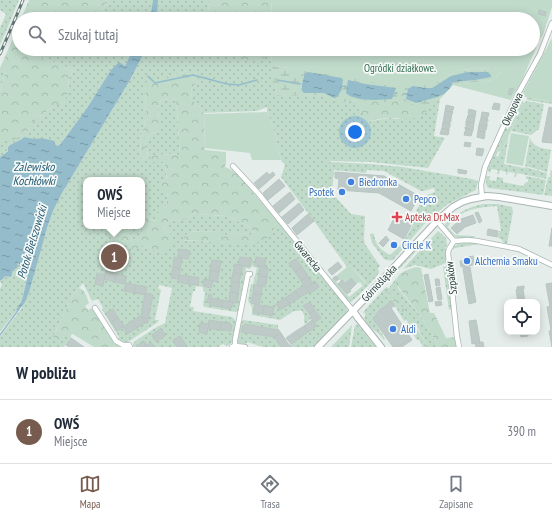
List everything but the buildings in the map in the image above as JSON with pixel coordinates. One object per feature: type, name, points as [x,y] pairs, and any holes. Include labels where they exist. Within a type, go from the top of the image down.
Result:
[{"type":"street","name":"Okopowa","points":[[540,54],[552,24]]},
{"type":"street","name":"Okopowa","points":[[482,197],[481,189],[485,167],[520,92],[539,56]]},
{"type":"street","name":"Gwarecka","points":[[233,166],[258,192],[381,347]]},
{"type":"street","points":[[483,173],[490,174]]},
{"type":"street","name":"Górnośląska","points":[[318,347],[436,222],[453,207],[466,201],[482,197],[499,197],[552,206]]},
{"type":"street","points":[[436,222],[454,241],[477,241],[519,249],[552,265]]},
{"type":"street","name":"Szpaków","points":[[454,241],[448,254],[459,347]]},
{"type":"street","points":[[245,347],[233,346],[248,274],[250,274]]},
{"type":"street","points":[[95,308],[116,341],[123,345],[129,345],[130,347]]},
{"type":"green space","points":[[0,0],[19,0],[14,12],[12,12],[12,17],[0,45],[0,28],[6,14],[0,10]]},
{"type":"green space","points":[[29,0],[107,0],[101,12],[24,12]]},
{"type":"green space","points":[[107,0],[153,0],[151,12],[101,12]]},
{"type":"green space","points":[[158,0],[211,0],[208,12],[157,12]]},
{"type":"green space","points":[[211,0],[272,0],[271,12],[208,12]]},
{"type":"green space","name":"Ogródki działkowe.","points":[[272,0],[552,0],[552,7],[543,35],[540,39],[540,12],[271,12]]},
{"type":"green space","points":[[552,38],[552,102],[521,96]]},
{"type":"green space","points":[[12,41],[12,56],[36,56],[62,65],[73,71],[68,80],[69,89],[64,104],[53,106],[32,123],[22,136],[13,140],[0,140],[0,91],[6,70],[0,68]]},
{"type":"green space","points":[[36,56],[130,56],[125,66],[111,70],[87,108],[60,145],[57,146],[38,138],[35,140],[24,137],[10,145],[8,150],[0,157],[0,140],[13,140],[28,130],[32,123],[53,106],[69,89],[68,80],[73,71],[62,65]]},
{"type":"green space","points":[[142,56],[255,56],[265,58],[265,56],[271,56],[277,96],[324,95],[339,103],[355,100],[359,104],[367,122],[390,118],[398,119],[431,107],[440,99],[434,136],[445,138],[428,168],[371,162],[329,162],[403,167],[472,179],[478,181],[476,190],[448,204],[427,221],[415,213],[424,196],[435,192],[434,188],[421,191],[384,171],[367,170],[366,173],[334,170],[332,193],[351,214],[365,216],[365,244],[380,266],[378,268],[379,272],[377,276],[351,302],[348,301],[331,279],[333,278],[349,297],[366,283],[350,265],[347,267],[281,177],[285,165],[281,160],[275,133],[267,112],[267,107],[257,111],[203,113],[200,107],[192,101],[191,89],[198,81],[187,71],[145,84],[146,119],[141,137],[140,157],[144,160],[148,155],[145,142],[152,133],[159,131],[158,107],[161,100],[169,98],[175,100],[177,111],[180,155],[163,154],[149,161],[164,162],[168,192],[166,206],[155,214],[156,220],[152,221],[148,216],[145,217],[145,177],[83,177],[83,229],[116,229],[115,231],[128,245],[145,245],[153,250],[170,233],[164,227],[170,220],[181,221],[194,214],[227,216],[250,227],[254,232],[252,237],[248,233],[229,233],[221,239],[218,238],[216,231],[190,231],[182,240],[252,243],[273,232],[277,221],[344,302],[347,311],[337,324],[313,347],[291,347],[291,344],[317,326],[314,323],[321,318],[310,302],[303,307],[312,320],[311,319],[305,324],[304,315],[301,310],[294,311],[280,320],[252,315],[252,307],[248,301],[251,284],[253,284],[257,268],[251,266],[250,269],[246,268],[238,311],[236,312],[204,307],[205,292],[203,291],[203,287],[196,286],[195,291],[193,291],[190,307],[194,307],[193,311],[232,317],[235,320],[234,339],[232,343],[227,346],[223,344],[218,347],[133,347],[135,341],[165,323],[172,288],[159,285],[158,288],[161,290],[155,320],[159,320],[158,322],[125,343],[117,339],[119,337],[102,310],[103,308],[98,299],[92,301],[83,283],[73,295],[53,337],[71,337],[64,347],[0,347],[0,337],[21,309],[53,211],[62,193],[130,80]]},
{"type":"green space","points":[[239,56],[265,56],[265,58],[249,61]]},
{"type":"green space","name":"Ogródki działkowe.","points":[[271,56],[533,56],[511,100],[453,85],[493,80],[502,71],[491,68],[458,70],[432,85],[410,83],[405,88],[305,70],[272,66]]},
{"type":"green space","points":[[272,66],[410,83],[493,80],[453,85],[430,109],[416,118],[388,118],[366,122],[359,104],[355,100],[339,103],[324,95],[277,96]]},
{"type":"green space","points":[[272,66],[305,70],[400,87],[396,100],[386,102],[355,100],[339,103],[324,95],[277,96]]},
{"type":"green space","points":[[491,68],[502,71],[493,80],[453,85],[431,107],[415,105],[403,101],[405,88],[410,83],[432,85],[458,70]]},
{"type":"green space","points":[[0,69],[6,70],[0,91]]},
{"type":"green space","points":[[187,71],[197,73],[198,81],[191,89],[192,100],[205,114],[204,148],[206,150],[226,152],[225,167],[232,170],[242,179],[277,221],[272,233],[266,239],[259,242],[250,243],[182,240],[189,231],[216,231],[220,234],[218,238],[221,239],[229,233],[248,233],[252,236],[254,232],[250,227],[227,216],[194,214],[181,221],[170,220],[164,227],[170,233],[175,244],[161,253],[145,245],[133,251],[128,245],[114,247],[116,229],[128,229],[132,241],[142,233],[142,229],[145,229],[145,217],[148,216],[152,221],[156,220],[154,214],[166,206],[168,192],[159,189],[161,181],[167,179],[164,162],[149,162],[151,156],[163,154],[180,155],[175,100],[169,98],[161,100],[158,107],[159,131],[152,133],[145,142],[148,155],[144,160],[140,157],[141,137],[146,119],[145,84],[149,79],[152,81]]},
{"type":"green space","points":[[527,97],[552,102],[552,104],[527,100]]},
{"type":"green space","points":[[520,98],[523,99],[523,102],[525,103],[526,101],[544,104],[539,129],[531,135],[511,131],[523,105],[520,103],[509,126],[507,125],[513,111],[516,111],[515,108]]},
{"type":"green space","points":[[520,103],[523,105],[501,152],[498,151]]},
{"type":"green space","points":[[267,112],[275,133],[281,160],[252,160],[250,153],[204,148],[205,114]]},
{"type":"green space","points":[[505,128],[508,129],[496,156],[498,157],[509,135],[504,164],[525,167],[547,173],[546,179],[517,173],[516,177],[514,177],[515,173],[508,172],[506,175],[506,172],[500,170],[499,174],[497,174],[498,170],[491,169],[490,173],[488,171],[487,167]]},
{"type":"green space","points":[[511,133],[529,136],[523,166],[506,163]]},
{"type":"green space","points":[[530,138],[536,146],[551,150],[547,172],[525,166]]},
{"type":"green space","points":[[552,170],[552,196],[544,195]]},
{"type":"green space","points":[[486,176],[490,176],[489,180],[496,181],[497,177],[503,178],[503,182],[523,186],[528,182],[526,176],[546,180],[543,195],[488,188],[486,184]]},
{"type":"green space","points":[[484,204],[497,204],[512,207],[513,212],[507,244],[498,238],[499,231],[501,231],[497,206],[469,210],[452,221],[448,227],[455,235],[475,236],[474,238],[457,238],[452,235],[445,226],[445,224],[463,211]]},
{"type":"green space","points":[[415,215],[426,222],[393,260],[384,259],[372,243],[370,235],[372,233],[374,234],[378,245],[390,255],[406,240],[405,239],[413,225],[412,224],[416,220]]},
{"type":"green space","points":[[128,229],[142,229],[142,234],[132,241]]},
{"type":"green space","points":[[438,231],[446,238],[446,263],[431,269],[415,265],[403,269]]},
{"type":"green space","points":[[469,242],[477,243],[477,245],[454,249],[451,248],[458,244]]},
{"type":"green space","points":[[416,249],[417,250],[378,292],[377,291]]},
{"type":"green space","points":[[19,261],[20,267],[31,261],[23,296],[16,311],[0,332],[0,289],[2,285],[0,281],[13,270]]},
{"type":"green space","points":[[350,265],[366,284],[363,286],[360,282],[356,284],[351,279],[345,284],[336,276]]},
{"type":"green space","points":[[447,266],[452,309],[449,310],[443,267]]},
{"type":"green space","points":[[416,267],[421,268],[430,313],[434,313],[446,338],[455,337],[457,347],[439,347],[422,318],[396,284],[396,280],[400,274]]},
{"type":"green space","points":[[397,277],[396,281],[398,288],[422,318],[439,347],[428,347],[418,328],[397,304],[417,333],[425,347],[423,347],[406,324],[408,322],[406,320],[404,321],[392,301],[378,310],[373,319],[385,339],[384,340],[370,327],[366,321],[364,317],[365,313],[363,313],[364,311],[386,287],[389,288]]},
{"type":"green space","points":[[79,288],[85,292],[89,303],[85,306],[88,310],[92,308],[114,342],[120,347],[94,347],[73,334],[71,337],[53,337],[73,295]]},
{"type":"green space","points":[[386,291],[397,300],[403,308],[428,347],[425,347],[407,318]]},
{"type":"green space","points":[[243,320],[278,325],[277,330],[245,324],[245,326],[243,325],[241,332],[274,337],[281,347],[263,347],[247,342],[246,345],[239,343],[237,340]]},
{"type":"green space","points":[[357,324],[376,347],[351,347],[355,325]]},
{"type":"green space","points":[[352,325],[349,347],[331,347]]},
{"type":"water","points":[[153,0],[158,0],[157,12],[151,12]]},
{"type":"water","name":"Zalewisko Kochłówki","points":[[130,56],[142,56],[130,80],[62,193],[53,211],[29,292],[25,302],[18,311],[16,310],[23,296],[31,261],[28,262],[26,267],[20,267],[18,262],[17,268],[13,270],[11,277],[5,276],[0,281],[0,157],[8,151],[8,147],[10,145],[24,137],[46,139],[54,141],[57,146],[60,145],[87,108],[111,70],[119,62],[125,66]]},
{"type":"water","points":[[308,72],[342,78],[341,91],[337,97],[334,98],[324,93],[304,93],[302,91],[302,84],[305,73]]},
{"type":"water","points":[[468,72],[488,72],[491,77],[453,82],[444,94],[416,103],[406,99],[408,89],[413,86],[432,88],[451,76]]},
{"type":"water","points":[[348,80],[396,88],[392,99],[374,100],[355,98],[346,93]]},
{"type":"waterway","points":[[148,76],[155,83],[193,75],[227,84],[239,85],[257,80]]},
{"type":"waterway","points":[[277,80],[300,84]]},
{"type":"waterway","points":[[342,86],[347,87]]},
{"type":"waterway","name":"Potok Bielszowicki","points":[[0,335],[19,309]]},
{"type":"railway","points":[[18,12],[23,0]]},
{"type":"railway","points":[[0,54],[12,26]]},
{"type":"place","name":"Biedronka","points":[[351,182]]},
{"type":"place","name":"Psotek","points":[[342,192]]},
{"type":"place","name":"Pepco","points":[[406,199]]},
{"type":"place","name":"Apteka Dr.Max","points":[[397,217]]},
{"type":"place","name":"Circle K","points":[[394,245]]},
{"type":"place","name":"OWŚ","points":[[114,257]]},
{"type":"place","name":"Alchemia Smaku","points":[[467,261]]},
{"type":"place","name":"Aldi","points":[[393,329]]}]
